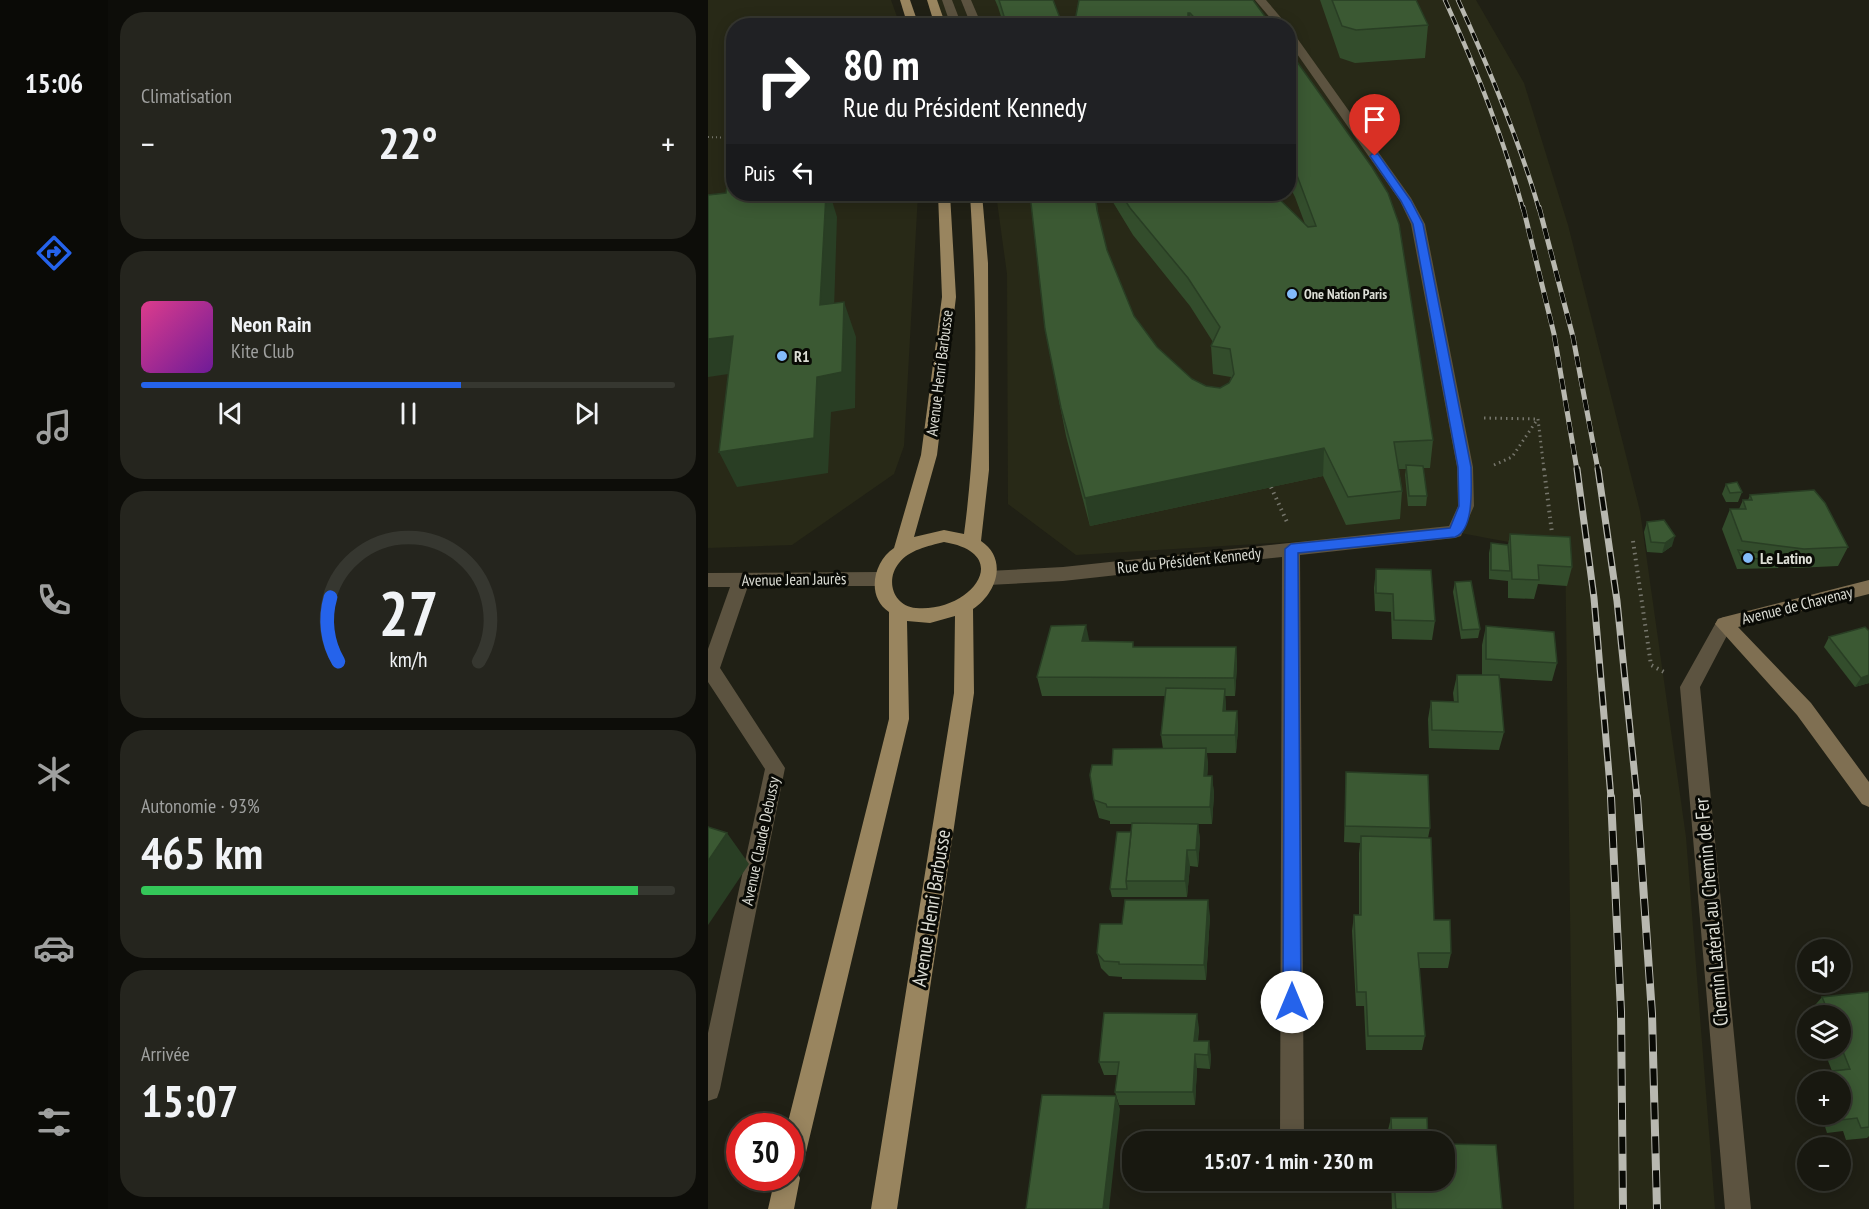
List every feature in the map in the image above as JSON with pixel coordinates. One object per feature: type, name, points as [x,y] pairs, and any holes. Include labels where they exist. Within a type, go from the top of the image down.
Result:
[{"type":"main road","points":[[905,0],[911,18]]},
{"type":"main road","points":[[932,0],[938,18]]},
{"type":"main road","name":"Avenue Henri Barbusse","points":[[881,579],[889,563],[902,549],[929,455],[949,297],[944,201]]},
{"type":"main road","points":[[972,542],[981,470],[981,263],[977,201]]},
{"type":"main road","points":[[881,579],[882,591],[887,602],[898,610],[913,615],[930,616],[947,613],[964,606],[983,589],[988,578],[987,557],[972,542],[945,536],[930,538],[902,549]]},
{"type":"main road","name":"Avenue Henri Barbusse","points":[[884,1209],[964,693],[964,606]]},
{"type":"main road","points":[[803,1113],[899,719],[898,610]]},
{"type":"main road","points":[[781,1209],[784,1191]]},
{"type":"street","points":[[947,0],[954,18]]},
{"type":"street","points":[[966,0],[974,18]]},
{"type":"street","points":[[1260,0],[1276,18]]},
{"type":"street","name":"Rue du Président Kennedy","points":[[988,578],[1063,574],[1455,532],[1466,506],[1465,467],[1418,224],[1406,201],[1296,44]]},
{"type":"street","points":[[1291,549],[1292,1131]]},
{"type":"street","name":"Avenue Claude Debussy","points":[[708,1089],[775,768],[710,669],[742,579]]},
{"type":"street","name":"Avenue Jean Jaurès","points":[[708,580],[881,579]]},
{"type":"street","name":"Avenue de Chavenay","points":[[1724,624],[1869,587]]},
{"type":"street","points":[[1690,687],[1724,624],[1804,709],[1869,798]]},
{"type":"street","name":"Chemin Latéral au Chemin de Fer","points":[[1690,687],[1738,1209]]},
{"type":"path","points":[[708,137],[726,138]]},
{"type":"path","points":[[1483,418],[1538,419]]},
{"type":"path","points":[[1491,467],[1512,458],[1538,419]]},
{"type":"path","points":[[1538,419],[1552,533]]},
{"type":"path","points":[[1271,487],[1288,524]]},
{"type":"path","points":[[1633,541],[1652,665],[1690,687]]},
{"type":"shaded area","points":[[708,0],[891,0],[897,18],[726,18],[726,201],[918,201],[904,446],[894,474],[792,545],[708,548]]},
{"type":"shaded area","points":[[932,0],[1476,0],[1524,83],[1568,225],[1640,511],[1686,837],[1715,1209],[1574,1209],[1565,538],[1514,543],[1455,532],[1076,555],[1008,504],[1007,274],[997,201],[1296,201],[1296,18],[941,18]]},
{"type":"building","points":[[999,0],[1053,0],[1060,18],[1005,18]]},
{"type":"building","points":[[1079,0],[1253,0],[1266,18],[1195,18],[1188,13],[1188,18],[1076,18]]},
{"type":"building","points":[[1332,0],[1416,0],[1428,25],[1356,30],[1342,26]]},
{"type":"building","name":"One Nation Paris","points":[[1296,60],[1372,167],[1388,193],[1399,224],[1433,440],[1394,442],[1402,491],[1348,497],[1324,448],[1085,498],[1061,408],[1045,329],[1031,201],[1096,201],[1107,250],[1134,316],[1157,347],[1192,379],[1206,386],[1220,388],[1229,383],[1234,374],[1230,349],[1211,346],[1220,327],[1188,278],[1126,201],[1281,201],[1308,227],[1316,226],[1296,173]]},
{"type":"building","name":"R1","points":[[726,193],[726,201],[826,201],[820,305],[844,302],[842,372],[817,377],[814,438],[719,452],[733,336],[708,339],[708,195]]},
{"type":"building","points":[[1406,465],[1423,466],[1427,496],[1409,496]]},
{"type":"building","points":[[1737,482],[1742,492],[1730,493],[1726,484]]},
{"type":"building","points":[[1814,490],[1825,503],[1848,547],[1804,549],[1742,541],[1730,509],[1746,509],[1743,500],[1752,500],[1750,495]]},
{"type":"building","points":[[1664,520],[1675,536],[1665,543],[1651,542],[1647,522]]},
{"type":"building","points":[[1510,534],[1570,537],[1572,567],[1538,565],[1539,580],[1512,579]]},
{"type":"building","points":[[1491,543],[1508,545],[1510,571],[1491,570]]},
{"type":"building","points":[[1738,550],[1782,556],[1782,558],[1742,559]]},
{"type":"building","points":[[1376,569],[1431,570],[1435,621],[1394,620],[1393,594],[1376,593]]},
{"type":"building","points":[[1471,581],[1480,629],[1462,630],[1455,582]]},
{"type":"building","points":[[1086,625],[1082,641],[1133,642],[1133,647],[1236,647],[1234,678],[1037,677],[1051,626]]},
{"type":"building","points":[[1486,626],[1554,632],[1557,663],[1486,659]]},
{"type":"building","points":[[1865,627],[1869,631],[1869,675],[1861,678],[1829,637]]},
{"type":"building","points":[[1457,675],[1499,675],[1504,732],[1432,730],[1431,701],[1458,702]]},
{"type":"building","points":[[1166,688],[1225,689],[1223,711],[1237,711],[1235,735],[1161,735]]},
{"type":"building","points":[[1206,748],[1204,776],[1212,776],[1210,807],[1107,807],[1106,804],[1094,800],[1090,775],[1092,765],[1112,765],[1113,749]]},
{"type":"building","points":[[1346,772],[1428,775],[1430,828],[1345,826]]},
{"type":"building","points":[[1132,823],[1198,824],[1196,850],[1187,850],[1185,881],[1126,881]]},
{"type":"building","points":[[708,827],[727,833],[708,861]]},
{"type":"building","points":[[1117,832],[1131,832],[1127,889],[1110,889]]},
{"type":"building","points":[[1361,836],[1431,838],[1434,920],[1450,920],[1451,953],[1418,953],[1425,1036],[1368,1036],[1366,992],[1357,992],[1354,915],[1361,915]]},
{"type":"building","points":[[1125,900],[1208,900],[1204,965],[1119,964],[1119,962],[1104,961],[1097,953],[1100,924],[1122,924]]},
{"type":"building","points":[[1869,992],[1869,1127],[1861,1128],[1857,1118],[1851,1119],[1851,1071],[1833,1071],[1850,1069],[1846,1059],[1851,1059],[1851,1005],[1825,1005],[1822,997]]},
{"type":"building","points":[[1104,1013],[1197,1014],[1194,1041],[1209,1041],[1208,1055],[1195,1054],[1193,1092],[1115,1092],[1119,1062],[1099,1062]]},
{"type":"building","points":[[1042,1095],[1116,1096],[1103,1209],[1026,1209]]},
{"type":"building","points":[[1391,1118],[1427,1118],[1428,1131],[1392,1131]]},
{"type":"building","points":[[1455,1144],[1496,1145],[1502,1209],[1396,1209],[1395,1191],[1455,1191]]},
{"type":"railway","points":[[1445,0],[1488,103],[1523,209]]},
{"type":"railway","points":[[1458,0],[1502,103],[1539,209]]},
{"type":"railway","points":[[1523,207],[1554,334],[1577,470]]},
{"type":"railway","points":[[1539,207],[1573,337],[1598,470]]},
{"type":"railway","points":[[1577,469],[1594,598],[1611,798]]},
{"type":"railway","points":[[1598,469],[1617,601],[1637,798]]},
{"type":"railway","points":[[1611,797],[1621,1012],[1623,1209]]},
{"type":"railway","points":[[1637,797],[1652,1014],[1657,1209]]},
{"type":"place","name":"One Nation Paris","points":[[1292,294]]},
{"type":"place","name":"R1","points":[[782,356]]},
{"type":"place","name":"Le Latino","points":[[1748,558]]},
{"type":"route","points":[[1292,1002],[1291,549],[1455,532],[1466,506],[1465,467],[1443,363],[1418,224],[1406,201],[1375,156]]}]
